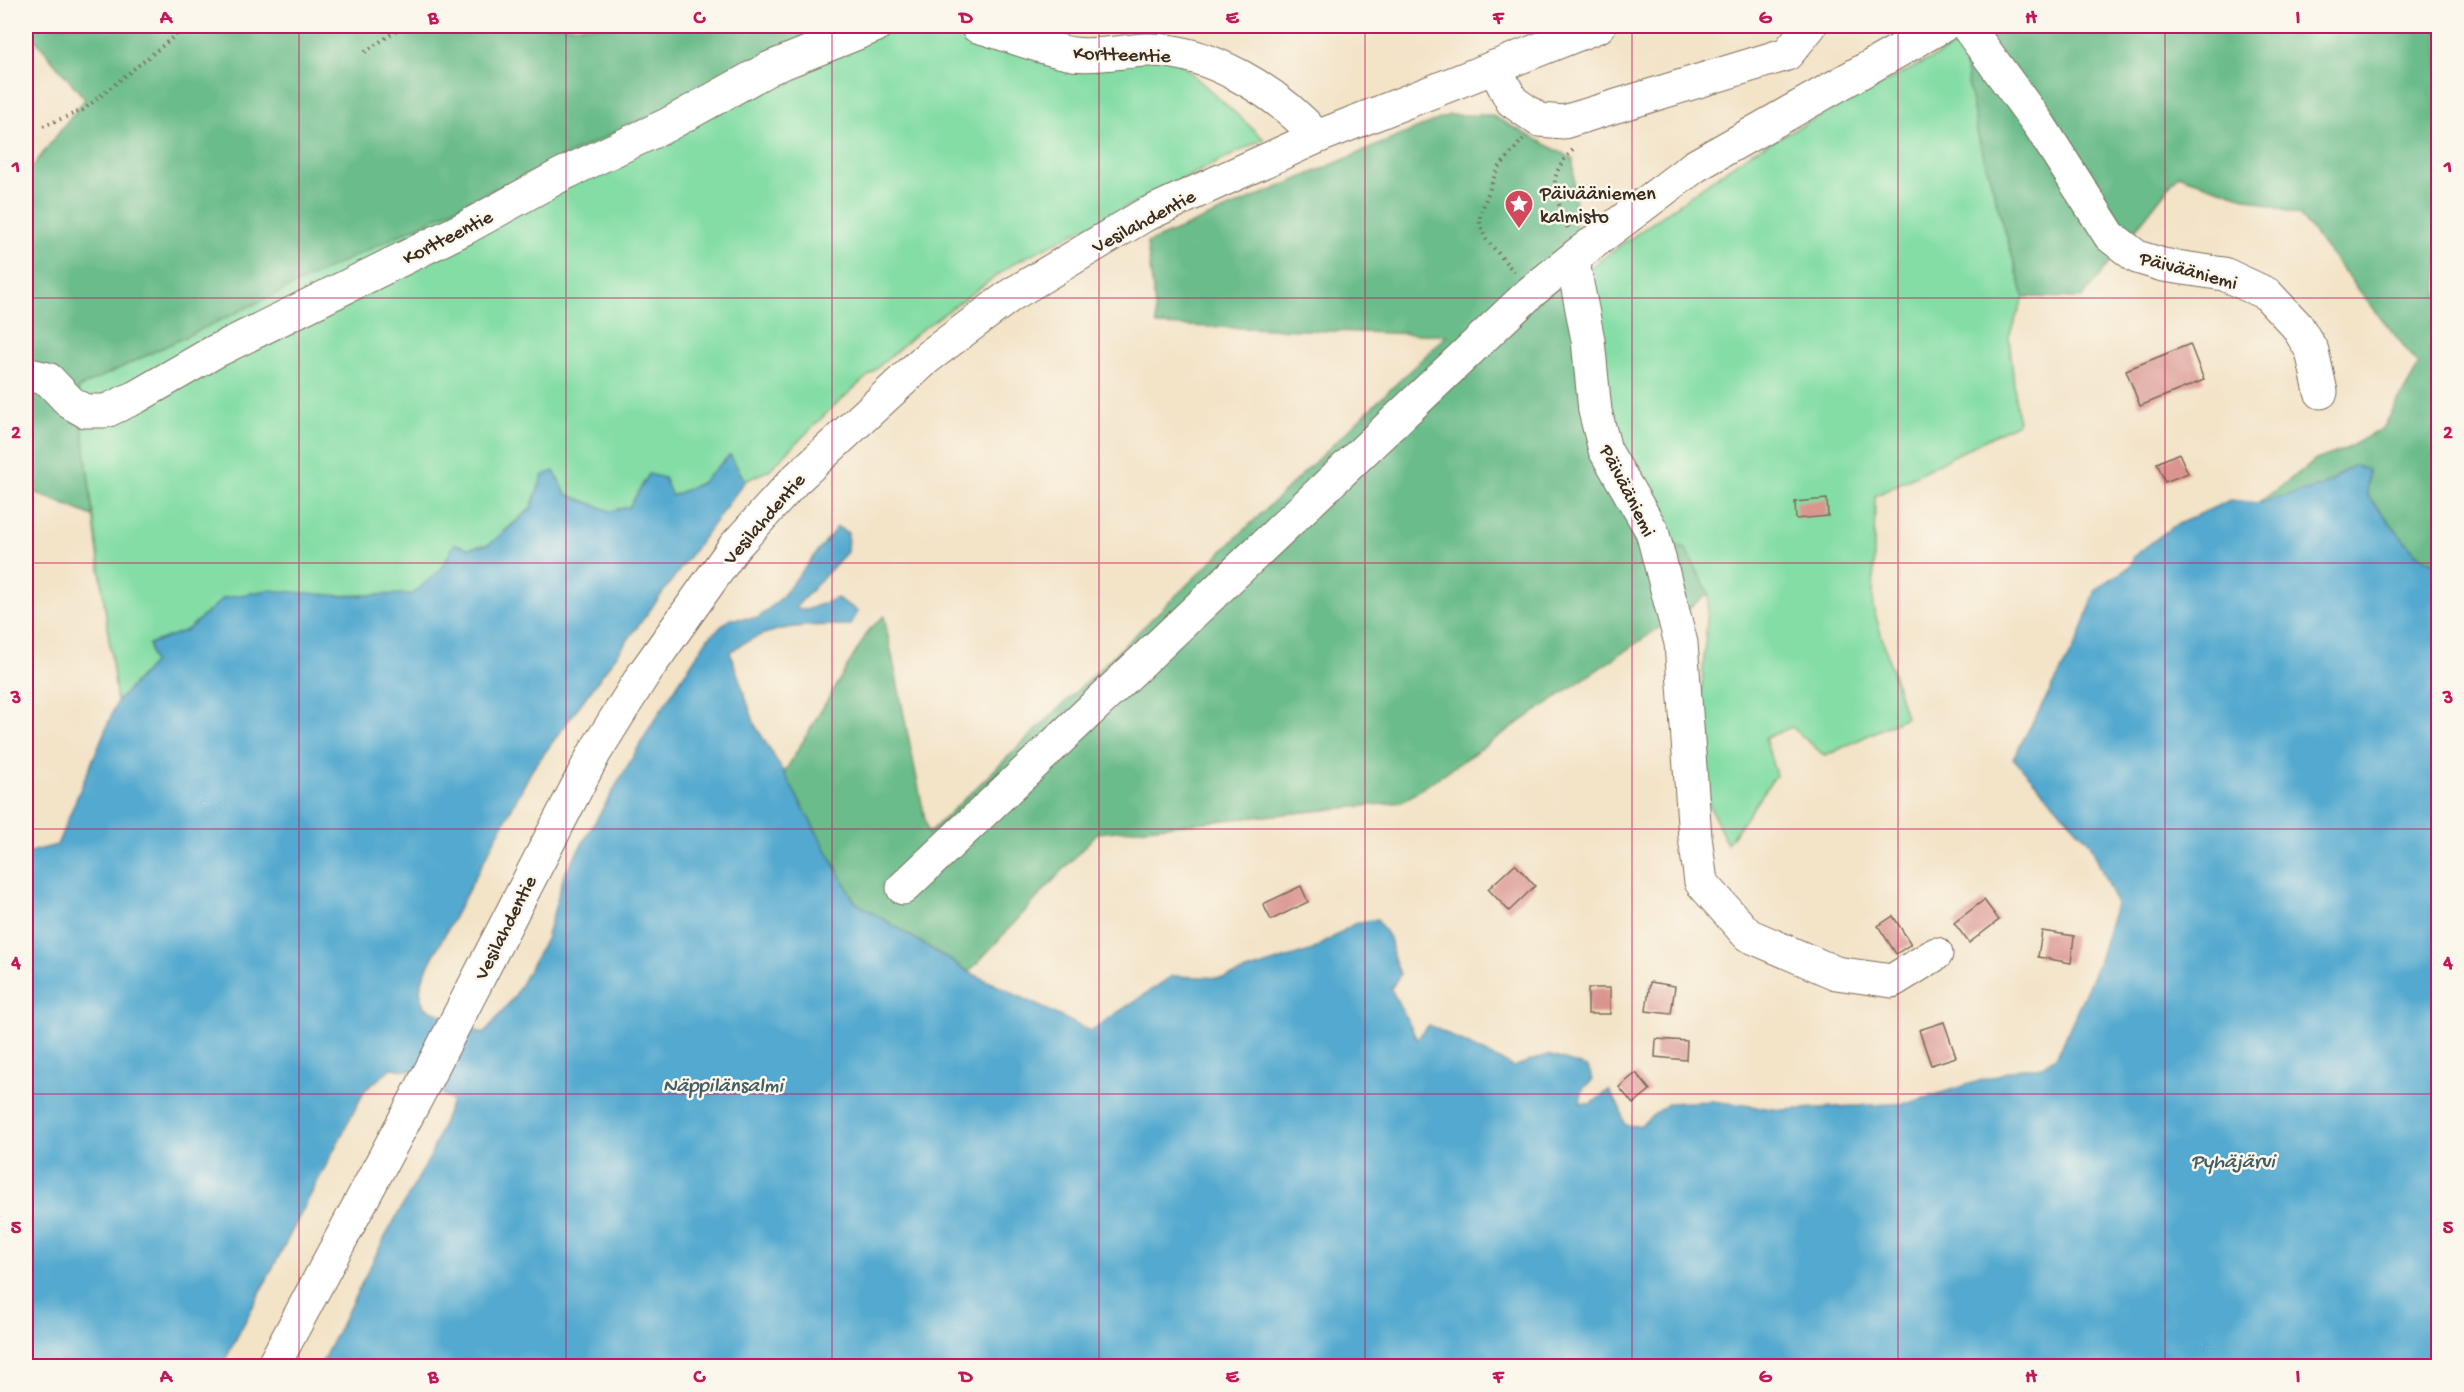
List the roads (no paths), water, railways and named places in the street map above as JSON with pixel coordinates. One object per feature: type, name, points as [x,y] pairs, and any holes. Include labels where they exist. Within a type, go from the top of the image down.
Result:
[{"type":"street","name":"Kortteentie","points":[[26,374],[35,374],[48,379],[71,403],[85,411],[106,411],[135,398],[214,352],[465,228],[561,176],[667,125],[770,68],[875,26]]},
{"type":"street","name":"Kortteentie","points":[[976,26],[1074,54],[1147,50],[1176,53],[1207,62],[1271,94],[1317,137]]},
{"type":"street","name":"Vesilahdentie","points":[[273,1366],[419,1093],[595,752],[643,675],[735,546],[794,481],[928,357],[1011,295],[1143,216],[1317,137],[1599,26]]},
{"type":"street","points":[[1494,67],[1512,101],[1539,120],[1564,122],[1787,54],[1810,26]]},
{"type":"street","points":[[903,888],[1531,292],[1695,166],[1942,26]]},
{"type":"street","name":"Päivääniemi","points":[[1967,26],[2040,126],[2110,236],[2137,257],[2163,265],[2224,274],[2266,294],[2297,326],[2312,351],[2321,392]]},
{"type":"street","name":"Päivääniemi","points":[[1577,255],[1574,268],[1588,340],[1595,411],[1605,450],[1652,531],[1681,643],[1695,837],[1701,882],[1748,935],[1836,973],[1892,981],[1936,954]]},
{"type":"water","points":[[730,455],[745,481],[532,770],[425,972],[420,989],[424,1007],[484,1034],[514,997],[546,939],[564,875],[652,724],[708,638],[730,619],[758,618],[781,598],[837,527],[848,533],[847,552],[795,608],[806,610],[837,598],[858,611],[851,625],[803,626],[773,631],[730,652],[755,725],[855,902],[969,972],[1090,1031],[1172,976],[1224,978],[1313,950],[1354,924],[1377,919],[1391,941],[1393,956],[1400,974],[1391,989],[1417,1039],[1429,1025],[1513,1067],[1548,1055],[1588,1067],[1593,1080],[1583,1089],[1580,1103],[1591,1104],[1609,1090],[1620,1108],[1625,1125],[1639,1126],[1669,1103],[1712,1101],[1782,1110],[1909,1103],[2020,1068],[2039,1068],[2057,1056],[2098,964],[2116,904],[2090,843],[2013,758],[2079,639],[2096,589],[2130,567],[2134,556],[2172,527],[2230,500],[2258,503],[2321,487],[2354,465],[2368,470],[2367,495],[2415,553],[2438,565],[2438,1366],[320,1366],[385,1237],[430,1157],[452,1101],[412,1071],[392,1068],[365,1090],[222,1366],[26,1366],[26,853],[57,845],[117,702],[153,663],[149,644],[187,630],[224,598],[268,590],[342,596],[413,594],[440,570],[455,544],[469,548],[490,544],[531,509],[543,475],[554,471],[566,494],[610,511],[629,507],[649,474],[664,478],[672,496],[701,483]]},
{"type":"place","name":"Päivääniemen kalmisto","points":[[1519,230]]},
{"type":"water label","name":"Näppilänsalmi","points":[[723,1084]]},
{"type":"water label","name":"Pyhäjärvi","points":[[2233,1160]]}]
